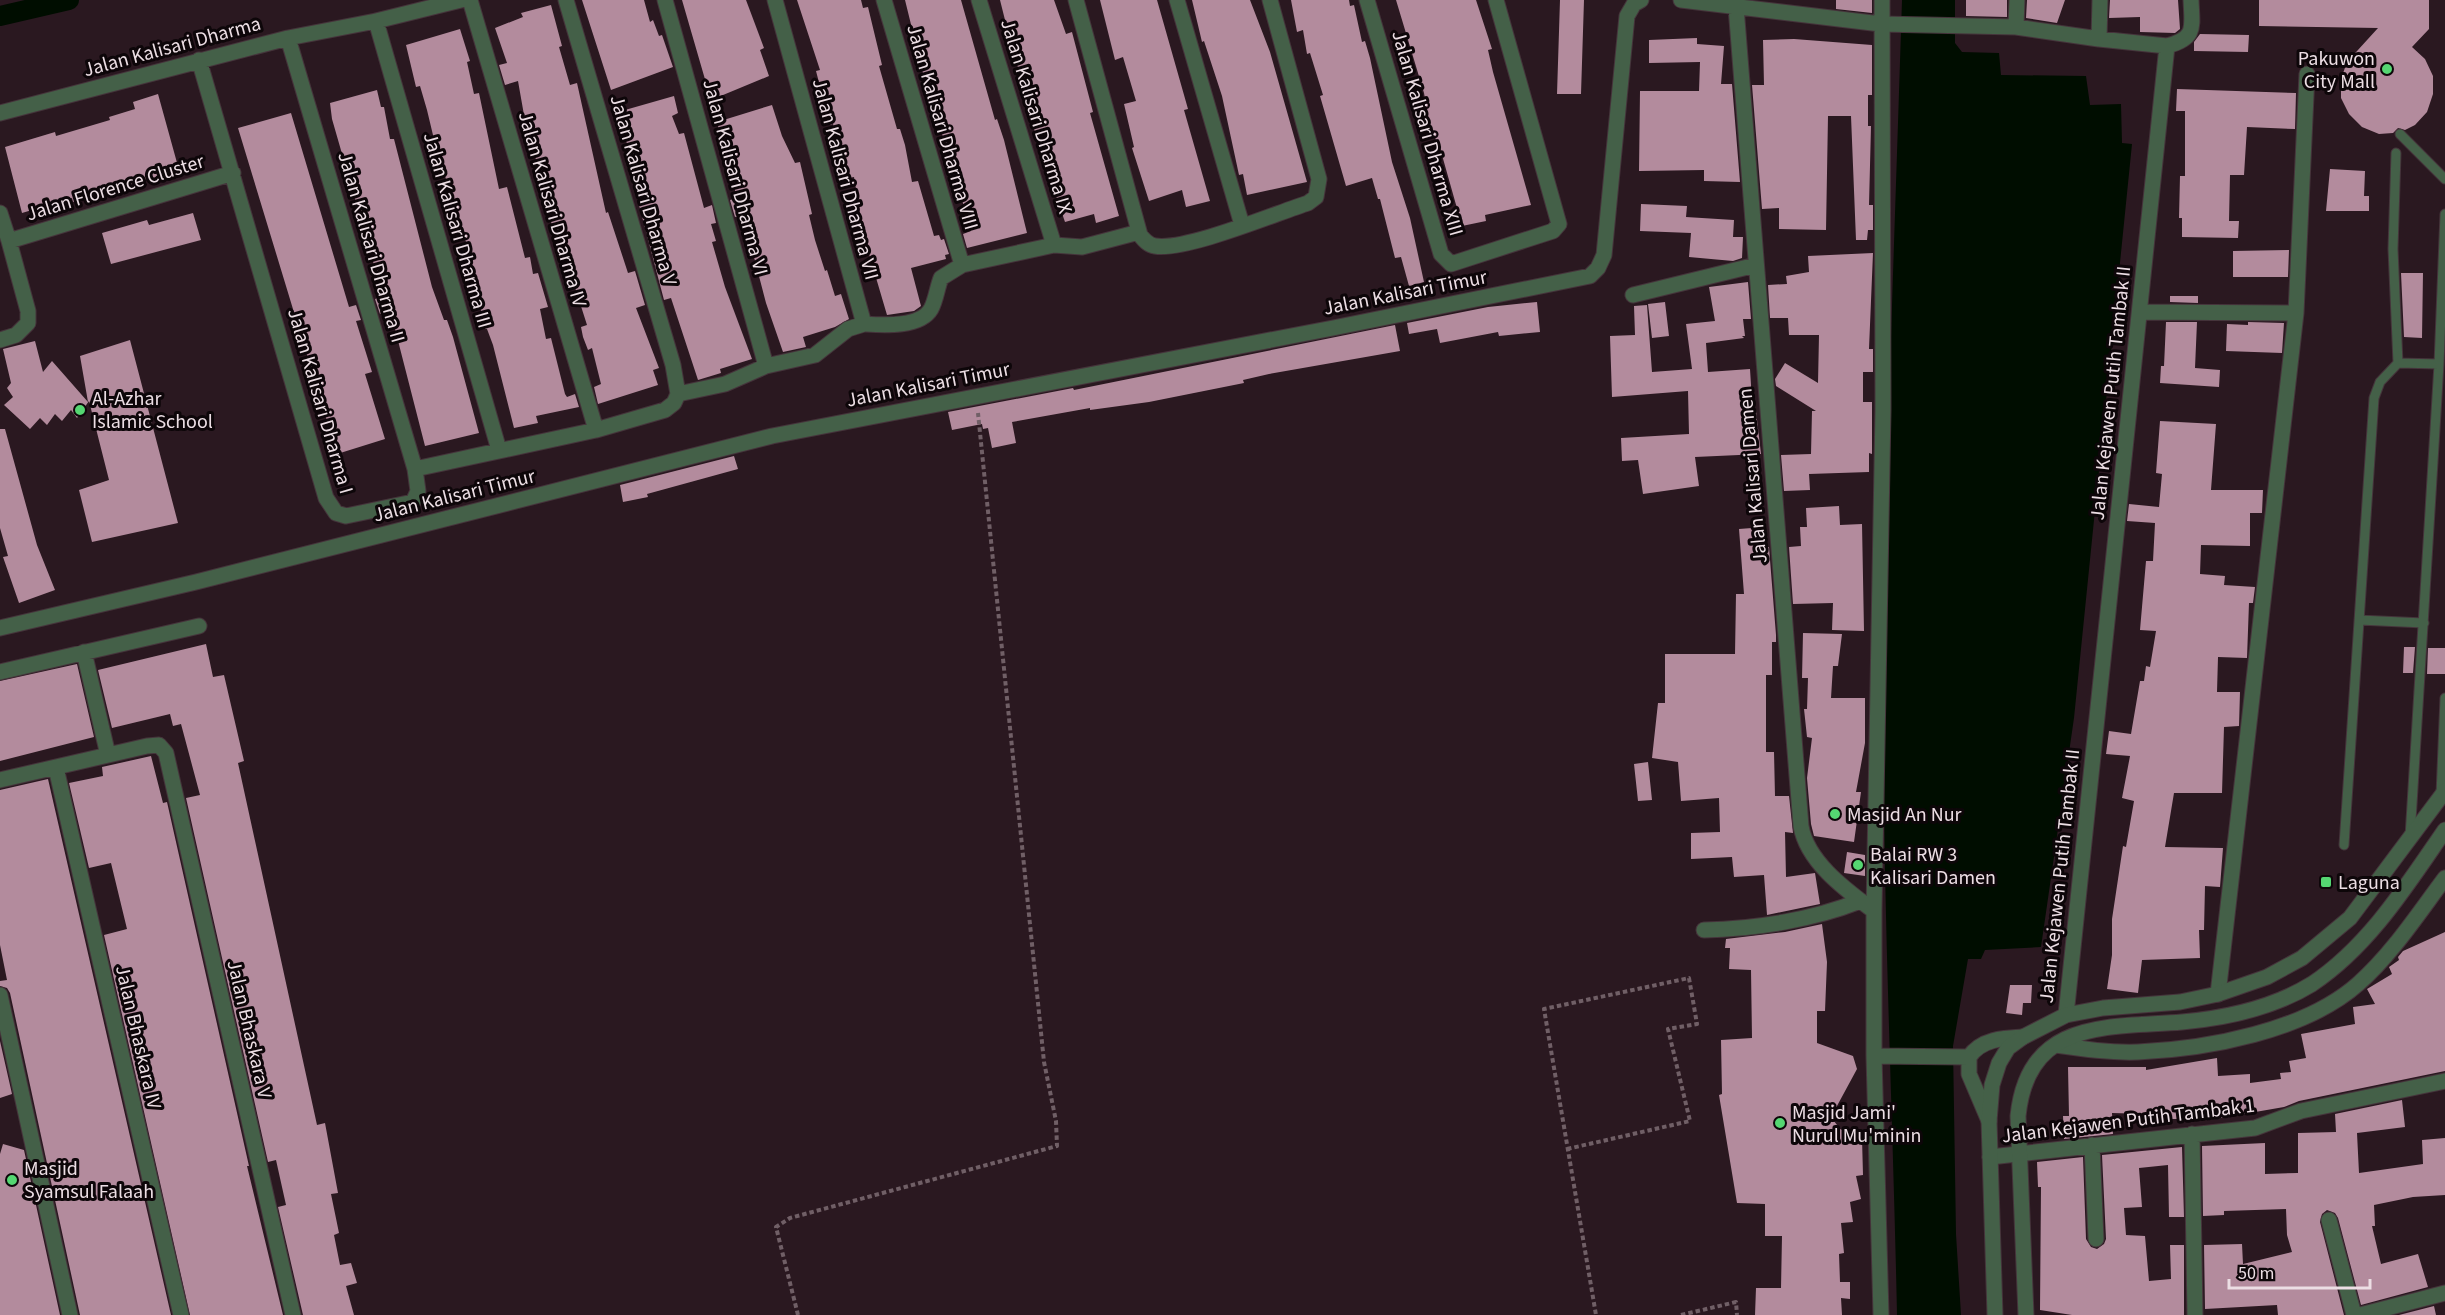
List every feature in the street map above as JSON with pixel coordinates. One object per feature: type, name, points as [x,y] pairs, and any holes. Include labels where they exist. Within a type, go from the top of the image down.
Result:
[{"type":"street","name":"Jalan Kalisari Dharma","points":[[0,113],[288,38],[376,21],[461,0]]},
{"type":"street","name":"Jalan Kalisari Dharma IV","points":[[470,0],[596,430]]},
{"type":"street","name":"Jalan Kalisari Dharma V","points":[[566,0],[673,365],[678,393]]},
{"type":"street","name":"Jalan Kalisari Dharma VI","points":[[665,0],[766,366]]},
{"type":"street","name":"Jalan Kalisari Dharma VII","points":[[774,0],[864,324]]},
{"type":"street","name":"Jalan Kalisari Dharma VIII","points":[[884,0],[962,265]]},
{"type":"street","name":"Jalan Kalisari Dharma IX","points":[[979,0],[1054,245]]},
{"type":"street","points":[[1076,0],[1140,232],[1149,245],[1167,246],[1189,242],[1312,201],[1319,186],[1270,0]]},
{"type":"street","points":[[1177,0],[1242,225]]},
{"type":"street","name":"Jalan Kalisari Dharma XIII","points":[[1367,0],[1441,254],[1444,261],[1451,264],[1553,231],[1559,224],[1496,0]]},
{"type":"street","points":[[1500,15],[1510,0]]},
{"type":"street","name":"Jalan Kalisari Timur","points":[[0,628],[208,579],[772,436],[1590,276],[1598,268],[1604,255],[1627,16],[1634,4],[1641,0]]},
{"type":"street","points":[[1681,0],[1889,25],[2016,27],[2167,46],[2184,41],[2192,31],[2191,0]]},
{"type":"street","points":[[1881,1315],[1879,1056],[1874,911],[1889,25],[1882,0]]},
{"type":"street","points":[[2016,27],[2017,0]]},
{"type":"street","points":[[2099,39],[2100,0]]},
{"type":"street","name":"Jalan Kalisari Damen","points":[[1736,8],[1800,819],[1806,842],[1816,860],[1874,911]]},
{"type":"street","name":"Jalan Kalisari Dharma III","points":[[376,21],[499,450]]},
{"type":"street","name":"Jalan Kalisari Dharma II","points":[[288,38],[415,469]]},
{"type":"street","name":"Jalan Kejawen Putih Tambak II","points":[[2066,1016],[2167,46]]},
{"type":"street","name":"Jalan Kalisari Dharma I","points":[[199,60],[330,506],[336,513],[346,516],[408,504],[417,495],[415,469]]},
{"type":"street","points":[[2218,994],[2296,314],[2307,74]]},
{"type":"street","name":"Jalan Florence Cluster","points":[[9,242],[233,173]]},
{"type":"street","name":"Jalan Florence Cluster","points":[[0,213],[28,311],[28,323],[16,335],[0,340]]},
{"type":"street","points":[[415,469],[596,430],[665,410],[674,403],[678,393],[725,384],[766,366],[815,355],[848,329],[864,324],[911,322],[930,311],[937,288],[944,275],[962,265],[1054,245],[1082,247],[1140,232]]},
{"type":"street","points":[[1633,295],[1756,265]]},
{"type":"street","points":[[2139,312],[2296,314]]},
{"type":"street","points":[[0,672],[199,626]]},
{"type":"street","points":[[0,780],[108,755],[84,652]]},
{"type":"street","name":"Jalan Bhaskara V","points":[[108,755],[154,745],[162,747],[166,753],[293,1315]]},
{"type":"street","name":"Jalan Bhaskara IV","points":[[56,768],[181,1315]]},
{"type":"street","points":[[1995,1315],[1989,1120],[1992,1084],[1999,1063],[2008,1048],[2023,1037],[2066,1016],[2103,1008],[2180,1002],[2218,994],[2267,977],[2302,958],[2329,938],[2350,918],[2443,794]]},
{"type":"street","points":[[2026,1315],[2018,1116],[2023,1085],[2032,1069],[2056,1044],[2089,1029],[2183,1022],[2234,1015],[2271,1004],[2311,984],[2367,937],[2445,830]]},
{"type":"street","points":[[2056,1044],[2107,1051],[2186,1048],[2289,1023],[2326,1007],[2357,985],[2385,957],[2445,878]]},
{"type":"street","points":[[1704,930],[1803,918],[1860,901]]},
{"type":"street","points":[[0,995],[70,1315]]},
{"type":"street","points":[[1879,1056],[1963,1057],[1982,1044],[2004,1038],[2023,1037]]},
{"type":"street","points":[[1963,1057],[1989,1120]]},
{"type":"street","name":"Jalan Kejawen Putih Tambak 1","points":[[1990,1156],[2255,1128],[2301,1112],[2445,1081]]},
{"type":"street","points":[[2192,1134],[2195,1315]]},
{"type":"street","points":[[2092,1145],[2096,1239]]},
{"type":"street","points":[[2329,1220],[2354,1315]]},
{"type":"street","points":[[2360,1315],[2445,1293]]},
{"type":"lane","points":[[2400,135],[2445,179]]},
{"type":"lane","points":[[2344,845],[2374,398],[2380,382],[2398,363],[2393,249],[2396,153]]},
{"type":"lane","points":[[2410,839],[2443,310],[2445,214]]},
{"type":"lane","points":[[2398,363],[2439,364]]},
{"type":"lane","points":[[2358,620],[2424,623]]},
{"type":"lane","points":[[2443,794],[2445,698]]},
{"type":"path","points":[[798,1315],[776,1227],[790,1218],[1057,1146],[1056,1120],[1044,1062],[976,396]]},
{"type":"path","points":[[1566,1149],[1690,1120],[1668,1029],[1697,1024],[1689,978],[1544,1009],[1566,1149],[1596,1315]]},
{"type":"path","points":[[1681,1315],[1736,1302],[1737,1315]]},
{"type":"shaded area","points":[[1902,0],[1955,0],[1955,43],[1962,52],[1999,53],[2001,75],[2086,76],[2090,105],[2121,104],[2122,143],[2132,144],[2074,718],[2041,947],[1985,950],[1981,959],[1968,959],[1953,1046],[1956,1234],[1961,1315],[1897,1315],[1885,872],[1884,654],[1888,436]]},
{"type":"building","points":[[582,0],[644,0],[650,22],[653,20],[659,36],[662,35],[673,67],[611,90]]},
{"type":"building","points":[[682,0],[746,0],[764,48],[760,50],[769,76],[711,100]]},
{"type":"building","points":[[797,0],[861,0],[863,8],[868,7],[882,65],[879,66],[897,129],[900,129],[905,145],[912,182],[918,181],[934,236],[939,235],[941,240],[944,239],[949,254],[945,255],[946,259],[911,268],[921,306],[914,311],[887,315],[864,237],[854,177],[848,178],[833,124],[830,125],[816,71],[820,70]]},
{"type":"building","points":[[905,0],[961,0],[995,120],[997,119],[1004,140],[1027,233],[967,248],[963,234],[971,231],[958,186],[953,187],[948,172],[946,156],[948,155],[935,109],[932,110]]},
{"type":"building","points":[[1000,0],[1054,0],[1066,34],[1072,32],[1093,112],[1090,113],[1119,216],[1096,223],[1094,214],[1065,222],[1054,190],[1051,191],[1030,114],[1033,114],[1013,52]]},
{"type":"building","points":[[1100,0],[1157,0],[1188,109],[1184,110],[1210,201],[1186,207],[1182,190],[1149,201],[1132,148],[1134,147],[1124,104],[1136,101],[1123,57],[1115,60]]},
{"type":"building","points":[[1192,0],[1250,0],[1270,52],[1307,182],[1247,195],[1243,174],[1239,175],[1222,96],[1204,41],[1202,42]]},
{"type":"building","points":[[1291,0],[1349,0],[1350,6],[1354,5],[1362,42],[1365,41],[1370,58],[1392,162],[1410,218],[1424,282],[1409,286],[1401,257],[1395,258],[1380,199],[1378,199],[1372,178],[1346,186],[1320,96],[1323,95],[1310,53],[1307,54],[1303,30],[1297,32]]},
{"type":"building","points":[[1396,0],[1476,0],[1492,49],[1488,50],[1493,72],[1531,205],[1485,215],[1486,221],[1462,226],[1440,148],[1438,148],[1432,126],[1430,127],[1424,93]]},
{"type":"building","points":[[1560,0],[1584,0],[1581,94],[1557,94]]},
{"type":"building","points":[[1836,0],[1872,0],[1872,13],[1836,9]]},
{"type":"building","points":[[1966,0],[2007,0],[2007,17],[1966,16]]},
{"type":"building","points":[[2027,0],[2065,0],[2057,23],[2026,18]]},
{"type":"building","points":[[2110,0],[2178,0],[2180,29],[2175,33],[2140,32],[2140,17],[2109,18]]},
{"type":"building","name":"Pakuwon City Mall","points":[[2259,0],[2429,0],[2429,29],[2412,47],[2425,59],[2433,76],[2433,94],[2427,112],[2415,125],[2405,130],[2398,128],[2393,133],[2379,134],[2362,127],[2349,114],[2341,98],[2341,79],[2347,62],[2378,28],[2259,26]]},
{"type":"building","points":[[551,5],[562,46],[559,47],[570,85],[577,83],[606,213],[608,212],[628,273],[635,271],[645,305],[636,308],[659,368],[653,370],[658,385],[598,404],[594,387],[601,384],[592,348],[588,350],[581,327],[587,325],[572,278],[564,240],[558,242],[549,216],[533,148],[530,149],[518,81],[505,85],[499,65],[507,63],[495,28],[523,17],[521,13]]},
{"type":"building","points":[[460,29],[470,61],[467,62],[474,94],[479,93],[499,189],[507,187],[525,258],[530,257],[533,274],[538,273],[548,307],[540,309],[546,339],[551,338],[565,394],[567,397],[575,394],[579,407],[536,416],[538,423],[514,428],[493,345],[485,329],[466,242],[445,176],[443,177],[427,110],[420,86],[416,87],[406,45]]},
{"type":"building","points":[[2200,34],[2249,35],[2248,52],[2194,51],[2194,42]]},
{"type":"building","points":[[1697,38],[1697,44],[1724,46],[1721,84],[1732,84],[1740,182],[1704,181],[1704,170],[1639,171],[1640,91],[1699,91],[1700,62],[1649,63],[1649,40]]},
{"type":"building","points":[[1794,39],[1872,45],[1872,95],[1868,95],[1868,126],[1871,126],[1869,205],[1873,205],[1873,230],[1868,230],[1867,240],[1856,240],[1851,116],[1828,116],[1826,230],[1779,229],[1779,208],[1762,209],[1752,85],[1764,85],[1763,40]]},
{"type":"building","points":[[2177,89],[2296,93],[2295,129],[2247,127],[2244,175],[2230,175],[2229,221],[2239,221],[2238,238],[2182,237],[2182,218],[2179,218],[2180,176],[2185,176],[2185,111],[2176,111]]},
{"type":"building","points":[[377,90],[381,107],[384,107],[390,139],[394,139],[432,287],[453,337],[479,433],[425,446],[395,329],[392,329],[387,312],[380,314],[375,299],[381,297],[374,265],[332,119],[330,103]]},
{"type":"building","points":[[158,94],[179,170],[73,202],[72,198],[22,213],[5,147],[55,132],[56,136],[110,120],[109,117],[135,109],[133,102]]},
{"type":"building","points":[[674,96],[678,113],[672,116],[679,134],[684,133],[704,208],[712,205],[716,223],[711,224],[716,241],[712,242],[725,287],[752,359],[720,369],[721,373],[698,380],[671,298],[664,300],[639,205],[644,204],[618,112]]},
{"type":"building","points":[[772,105],[782,136],[795,163],[800,162],[812,214],[809,215],[815,240],[835,296],[841,294],[849,319],[835,327],[803,337],[806,347],[783,352],[766,303],[743,215],[735,217],[730,200],[737,198],[717,122]]},
{"type":"building","points":[[291,113],[349,307],[356,305],[361,320],[356,321],[372,372],[365,374],[385,439],[337,454],[238,128]]},
{"type":"building","points":[[2330,169],[2365,171],[2364,196],[2369,196],[2369,211],[2326,211]]},
{"type":"building","points":[[1641,204],[1687,206],[1686,217],[1734,220],[1733,237],[1743,237],[1742,258],[1733,261],[1689,257],[1691,233],[1640,231]]},
{"type":"building","points":[[193,213],[201,240],[111,264],[102,233],[147,220],[149,225]]},
{"type":"building","points":[[2289,250],[2288,277],[2233,277],[2233,251]]},
{"type":"building","points":[[1873,253],[1869,349],[1873,349],[1873,372],[1863,372],[1863,402],[1872,402],[1872,454],[1869,453],[1869,472],[1809,474],[1810,490],[1784,491],[1781,455],[1811,454],[1812,411],[1816,411],[1776,386],[1775,379],[1785,363],[1818,383],[1819,335],[1789,335],[1788,318],[1770,318],[1768,285],[1787,284],[1786,276],[1809,272],[1808,256]]},
{"type":"building","points":[[2401,273],[2423,273],[2422,338],[2404,337]]},
{"type":"building","points":[[1748,282],[1751,319],[1743,319],[1745,336],[1706,343],[1708,372],[1750,369],[1753,417],[1756,411],[1761,454],[1695,457],[1699,486],[1643,494],[1638,460],[1622,461],[1621,438],[1689,434],[1688,391],[1612,397],[1610,336],[1635,335],[1634,306],[1647,305],[1652,372],[1692,369],[1686,324],[1715,321],[1709,287]]},
{"type":"building","points":[[2170,296],[2198,296],[2198,303],[2170,302]]},
{"type":"building","points":[[1537,302],[1540,332],[1499,336],[1498,332],[1440,343],[1437,329],[1409,334],[1407,323],[1488,307]]},
{"type":"building","points":[[1665,302],[1669,336],[1652,338],[1648,304]]},
{"type":"building","points":[[2166,322],[2197,322],[2195,368],[2220,370],[2219,387],[2160,383],[2161,366],[2164,366]]},
{"type":"building","points":[[2248,322],[2284,323],[2282,353],[2226,351],[2227,324],[2248,325]]},
{"type":"building","points":[[1395,325],[1400,351],[1269,374],[1243,380],[1244,383],[1149,402],[1090,410],[1090,408],[1012,422],[1016,443],[992,448],[988,428],[983,429],[982,424],[952,430],[948,412],[1073,388],[1074,390]]},
{"type":"building","points":[[130,340],[178,523],[92,542],[79,490],[109,480],[89,401],[77,418],[71,410],[62,421],[55,414],[47,425],[40,418],[30,429],[4,405],[13,397],[7,388],[11,383],[3,349],[35,341],[43,372],[52,361],[88,402],[80,356]]},
{"type":"building","points":[[2160,421],[2216,424],[2211,490],[2263,490],[2262,513],[2250,513],[2250,546],[2201,545],[2200,574],[2225,576],[2224,585],[2255,587],[2253,603],[2249,603],[2247,658],[2218,657],[2217,692],[2240,692],[2239,726],[2224,727],[2222,793],[2174,793],[2165,847],[2223,848],[2220,887],[2205,886],[2204,930],[2199,930],[2200,958],[2142,960],[2138,993],[2107,989],[2112,955],[2112,919],[2123,846],[2126,847],[2134,801],[2122,798],[2130,756],[2106,754],[2109,731],[2131,734],[2140,681],[2144,681],[2146,666],[2150,667],[2156,631],[2140,630],[2146,561],[2153,561],[2155,523],[2127,521],[2129,504],[2159,507],[2162,474],[2156,473]]},
{"type":"building","points":[[0,429],[5,429],[37,545],[55,590],[19,603],[3,557],[8,556],[0,528]]},
{"type":"building","points":[[734,456],[738,469],[647,494],[648,497],[623,502],[620,485]]},
{"type":"building","points":[[1839,506],[1840,525],[1862,524],[1864,631],[1832,630],[1833,603],[1793,604],[1789,547],[1801,546],[1800,527],[1807,527],[1806,508]]},
{"type":"building","points":[[1765,527],[1766,547],[1769,547],[1776,635],[1776,642],[1772,642],[1772,675],[1766,675],[1766,752],[1774,752],[1775,796],[1789,796],[1793,833],[1785,832],[1786,877],[1815,873],[1820,904],[1767,915],[1764,875],[1734,877],[1732,857],[1691,859],[1691,833],[1720,832],[1719,798],[1681,801],[1678,762],[1652,758],[1658,703],[1665,703],[1665,654],[1735,654],[1736,594],[1744,594],[1739,529]]},
{"type":"building","points":[[1803,633],[1842,634],[1838,666],[1833,666],[1831,698],[1865,698],[1865,743],[1856,792],[1861,792],[1854,842],[1814,836],[1811,824],[1807,778],[1812,738],[1807,737],[1804,709],[1807,709],[1808,678],[1802,678]]},
{"type":"building","points":[[206,644],[213,677],[224,675],[244,761],[238,763],[317,1125],[325,1123],[338,1193],[331,1194],[339,1233],[334,1235],[340,1265],[351,1263],[357,1283],[346,1286],[354,1315],[303,1315],[278,1207],[286,1205],[276,1160],[268,1162],[186,798],[200,795],[181,724],[173,726],[170,714],[112,728],[98,670]]},
{"type":"building","points":[[2404,647],[2415,647],[2413,673],[2403,673]]},
{"type":"building","points":[[2428,648],[2445,648],[2445,674],[2427,674]]},
{"type":"building","points":[[77,664],[94,737],[0,761],[0,681]]},
{"type":"building","points":[[151,756],[163,803],[167,802],[249,1166],[247,1166],[283,1315],[190,1315],[104,935],[127,929],[111,863],[89,868],[69,783],[103,776],[102,767]]},
{"type":"building","points":[[1648,762],[1652,800],[1638,801],[1634,764]]},
{"type":"building","points":[[48,779],[171,1315],[80,1315],[10,993],[7,988],[0,986],[0,981],[7,980],[0,945],[0,790]]},
{"type":"building","name":"Balai RW 3 Kalisari Damen","points":[[1847,852],[1865,855],[1865,876],[1844,873]]},
{"type":"building","points":[[1822,924],[1827,962],[1825,1011],[1817,1011],[1817,1043],[1853,1056],[1857,1069],[1831,1117],[1840,1129],[1862,1138],[1863,1175],[1856,1176],[1861,1199],[1850,1202],[1853,1222],[1841,1223],[1844,1253],[1839,1254],[1840,1282],[1850,1282],[1850,1299],[1841,1298],[1842,1315],[1755,1315],[1756,1288],[1781,1288],[1782,1236],[1765,1236],[1765,1204],[1737,1203],[1719,1095],[1722,1094],[1721,1040],[1752,1038],[1751,970],[1729,969],[1730,948],[1725,948],[1726,939],[1785,932]]},
{"type":"building","points":[[2445,932],[2445,1071],[2299,1101],[2284,1107],[2215,1119],[2148,1119],[2148,1114],[2112,1113],[2113,1134],[2064,1139],[2063,1116],[2069,1116],[2068,1067],[2146,1067],[2146,1070],[2217,1058],[2218,1076],[2250,1074],[2250,1083],[2281,1079],[2280,1073],[2291,1072],[2289,1061],[2306,1058],[2301,1034],[2355,1024],[2353,1007],[2375,1004],[2367,989],[2392,974],[2389,967],[2399,960],[2398,957],[2403,951]]},
{"type":"building","points":[[2010,985],[2032,985],[2031,1003],[2023,1003],[2022,1015],[2006,1013]]},
{"type":"building","points":[[0,1041],[12,1094],[0,1098]]},
{"type":"building","points":[[2402,1100],[2405,1127],[2357,1133],[2359,1173],[2423,1164],[2422,1140],[2445,1138],[2445,1195],[2413,1197],[2374,1205],[2375,1226],[2372,1226],[2381,1264],[2418,1254],[2428,1287],[2361,1305],[2338,1218],[2335,1213],[2327,1210],[2322,1214],[2320,1222],[2344,1315],[2278,1315],[2277,1305],[2205,1309],[2204,1245],[2242,1244],[2243,1264],[2292,1252],[2287,1235],[2286,1209],[2224,1211],[2224,1215],[2203,1216],[2202,1146],[2265,1143],[2265,1174],[2298,1173],[2298,1133],[2336,1132],[2335,1114]]},
{"type":"building","points":[[3,1144],[24,1150],[60,1315],[0,1315],[0,1154]]},
{"type":"building","points":[[2182,1147],[2184,1217],[2169,1217],[2168,1165],[2139,1168],[2142,1207],[2124,1208],[2126,1235],[2145,1236],[2149,1281],[2171,1279],[2170,1245],[2184,1245],[2184,1315],[2072,1315],[2040,1310],[2041,1187],[2038,1187],[2037,1162],[2083,1157],[2086,1239],[2091,1247],[2097,1249],[2104,1244],[2106,1239],[2102,1155]]},
{"type":"building","points":[[2434,1306],[2436,1315],[2399,1315]]},
{"type":"waterway","points":[[0,16],[69,0]]},
{"type":"place","name":"Pakuwon City Mall","points":[[2387,69]]},
{"type":"place","name":"Al-Azhar Islamic School","points":[[80,410]]},
{"type":"place","name":"Masjid An Nur","points":[[1835,814]]},
{"type":"place","name":"Balai RW 3 Kalisari Damen","points":[[1858,865]]},
{"type":"place","name":"Laguna","points":[[2326,882]]},
{"type":"place","name":"Masjid Jami' Nurul Mu'minin","points":[[1780,1123]]},
{"type":"place","name":"Masjid Syamsul Falaah","points":[[12,1180]]}]
